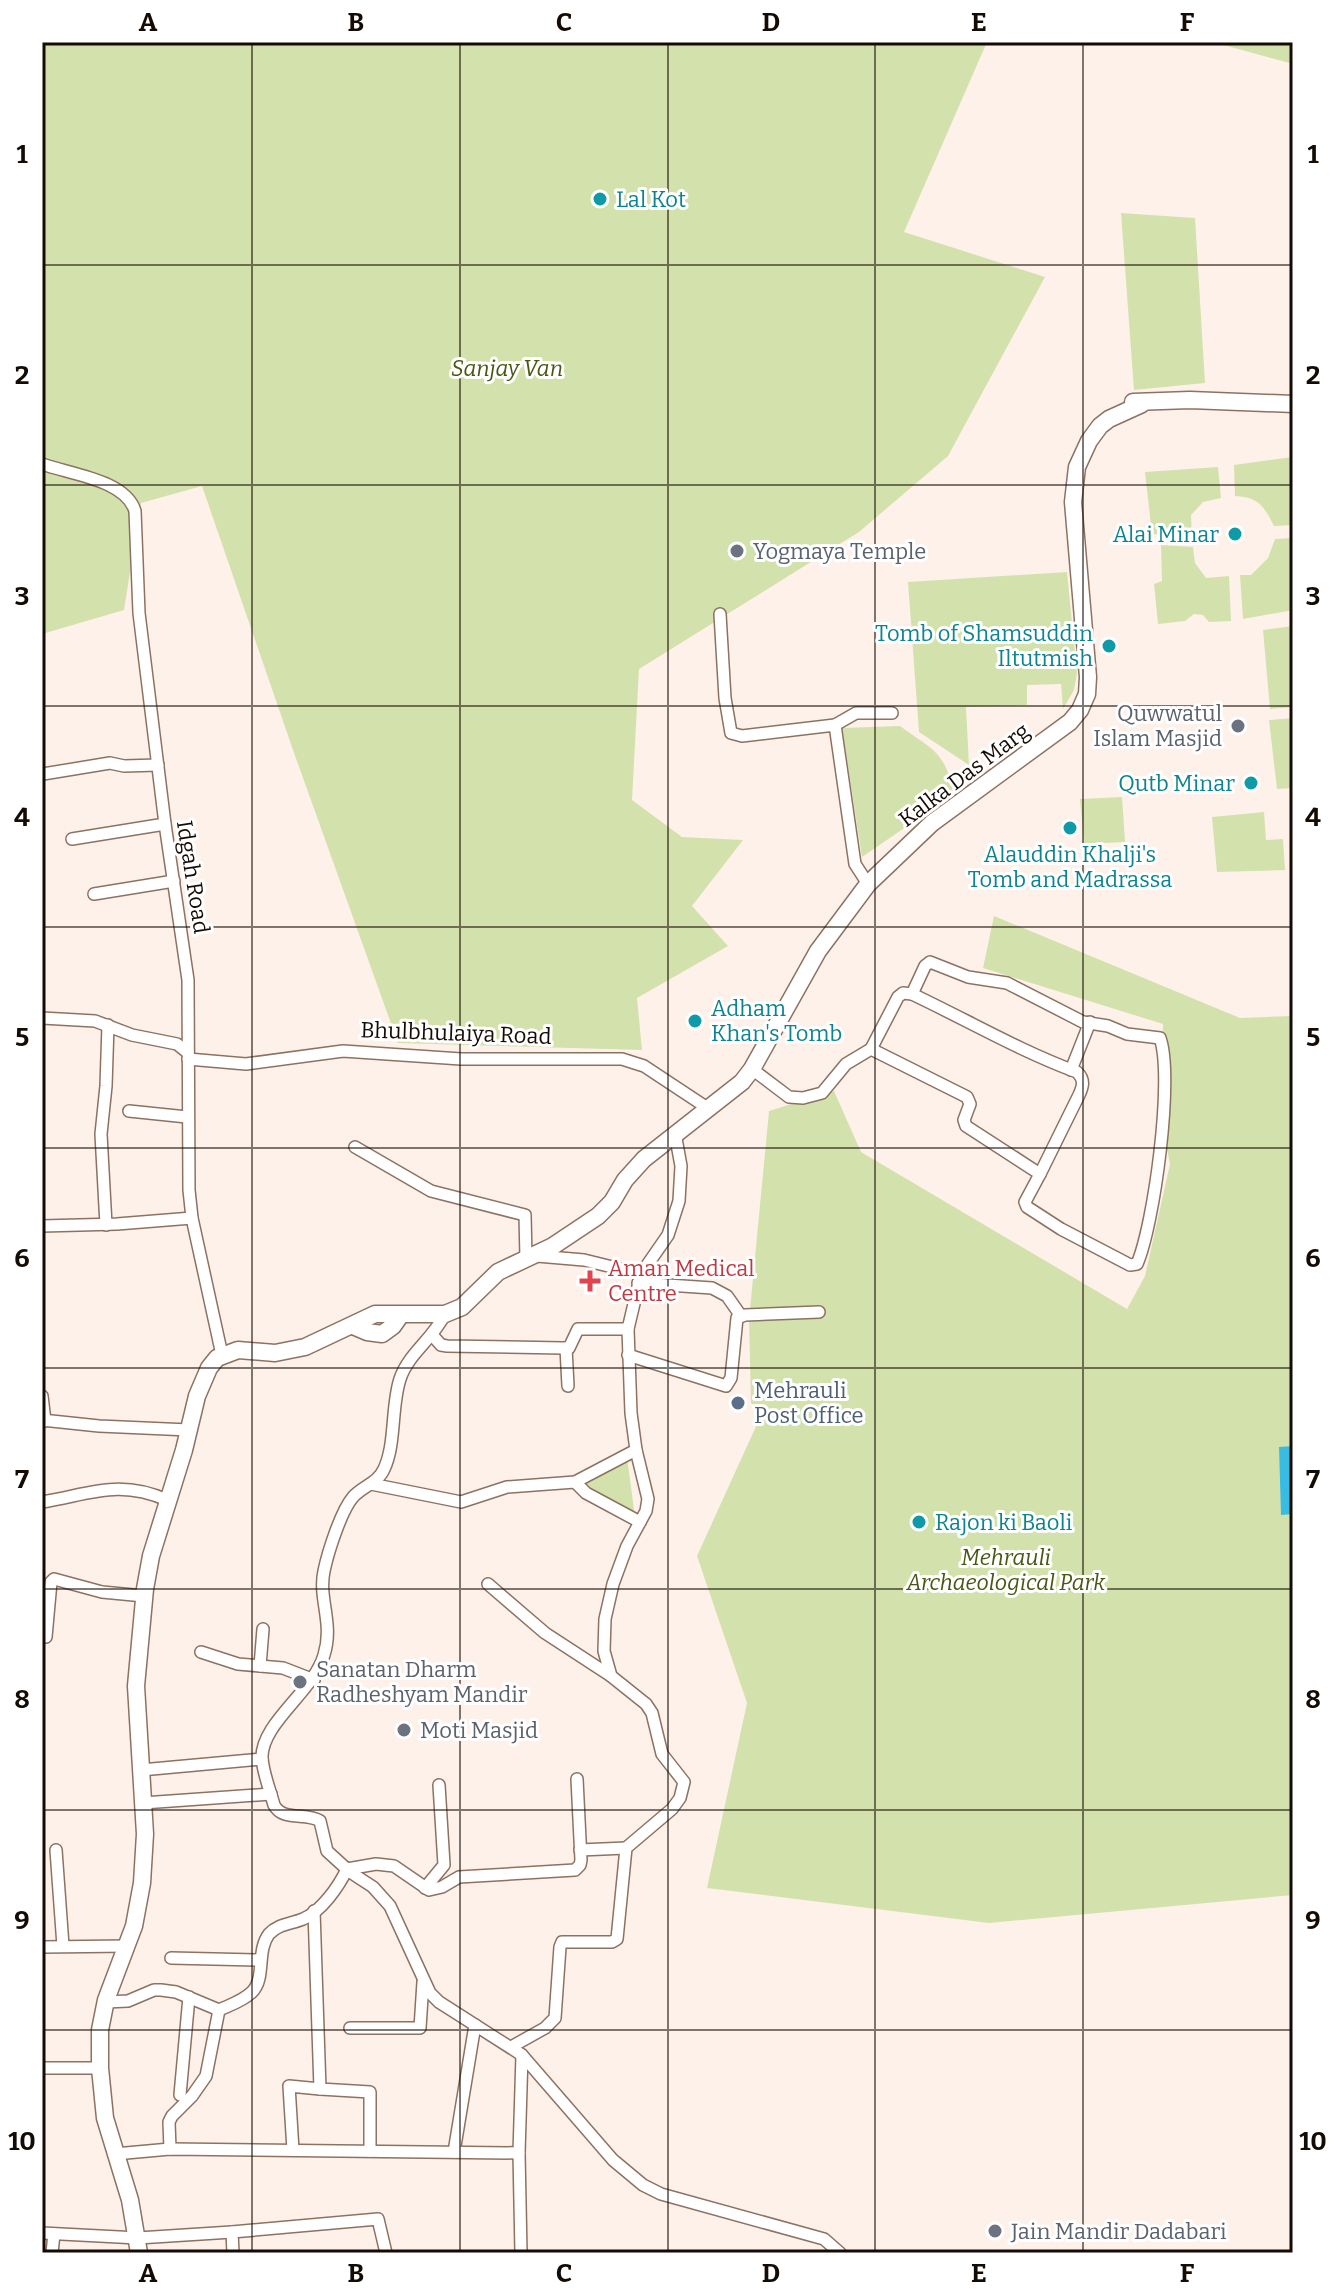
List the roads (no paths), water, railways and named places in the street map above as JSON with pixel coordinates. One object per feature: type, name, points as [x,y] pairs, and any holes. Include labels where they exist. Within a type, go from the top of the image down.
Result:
[{"type":"street","name":"Kalka Das Marg","points":[[747,1075],[818,951],[868,884],[932,823],[1055,734],[1080,710],[1087,694],[1088,677],[1073,502],[1076,447],[1086,426],[1103,411],[1121,404],[1190,400],[1293,404]]},
{"type":"street","name":"Idgah Road","points":[[42,464],[109,485],[132,501],[135,511],[139,613],[188,980],[187,1117],[192,1218],[222,1355]]},
{"type":"street","points":[[720,614],[726,707],[731,733],[742,736],[835,725],[856,713],[892,713]]},
{"type":"street","points":[[835,725],[855,864],[868,884]]},
{"type":"street","points":[[43,774],[110,763],[124,766],[158,765]]},
{"type":"street","points":[[72,839],[165,824]]},
{"type":"street","points":[[94,894],[174,881]]},
{"type":"street","points":[[139,2245],[130,2200],[105,2118],[100,2030],[106,2002],[128,1946],[142,1883],[145,1834],[136,1686],[144,1596],[151,1556],[209,1368],[222,1355],[238,1350],[287,1352],[353,1326],[382,1334],[400,1316],[445,1314],[471,1301],[498,1272],[576,1233],[598,1216],[612,1202],[632,1171],[747,1075],[783,1094],[803,1098],[826,1090],[846,1064],[871,1049],[903,993],[912,994],[1082,1077],[1083,1086],[1025,1202],[1027,1207],[1130,1265],[1137,1264],[1147,1231],[1158,1171],[1164,1088],[1164,1049],[1160,1038],[1127,1034],[1108,1026],[1083,1022],[1007,983],[968,977],[930,962],[912,994]]},
{"type":"street","name":"Bhulbhulaiya Road","points":[[42,1018],[77,1019],[108,1025],[132,1035],[177,1044],[188,1055],[227,1064],[259,1063],[343,1051],[461,1059],[622,1059],[644,1066],[709,1109]]},
{"type":"street","points":[[1071,1070],[1090,1022]]},
{"type":"street","points":[[106,1225],[101,1134],[108,1025]]},
{"type":"street","points":[[871,1049],[967,1097],[970,1104],[964,1120],[966,1126],[1040,1174]]},
{"type":"street","points":[[129,1111],[187,1117]]},
{"type":"street","points":[[611,1676],[604,1651],[605,1619],[623,1557],[648,1499],[631,1413],[628,1329],[639,1279],[668,1235],[679,1201],[681,1166],[675,1133]]},
{"type":"street","points":[[355,1147],[431,1191],[525,1215],[529,1257]]},
{"type":"street","points":[[42,1226],[106,1225],[192,1218]]},
{"type":"street","points":[[529,1257],[584,1260],[639,1279],[712,1288],[727,1296],[741,1316]]},
{"type":"street","points":[[628,1355],[726,1386],[731,1382],[736,1321],[741,1316],[819,1312]]},
{"type":"street","points":[[445,1314],[433,1336],[416,1352],[401,1377],[384,1470],[352,1498],[345,1509],[324,1569],[328,1638],[323,1661],[314,1680],[280,1717],[268,1738],[262,1759],[278,1812],[320,1821],[325,1848],[347,1869],[373,1887],[390,1906],[423,1981],[439,2002],[522,2055],[613,2160],[643,2185],[688,2203],[824,2239],[840,2253]]},
{"type":"street","points":[[568,1386],[566,1348],[580,1329],[628,1329]]},
{"type":"street","points":[[433,1336],[441,1345],[447,1346],[566,1348]]},
{"type":"street","points":[[42,1396],[44,1420],[189,1430]]},
{"type":"street","points":[[371,1484],[461,1502],[507,1487],[575,1482],[636,1450]]},
{"type":"street","points":[[575,1482],[586,1493],[640,1522]]},
{"type":"street","points":[[42,1502],[119,1488],[147,1491],[167,1500]]},
{"type":"street","points":[[42,1636],[46,1637],[51,1582],[54,1579],[102,1592],[144,1596]]},
{"type":"street","points":[[488,1584],[545,1633],[611,1676],[646,1704],[652,1713],[662,1754],[684,1782],[680,1798],[672,1809],[626,1848],[580,1850]]},
{"type":"street","points":[[260,1666],[263,1629]]},
{"type":"street","points":[[201,1652],[238,1664],[283,1668],[314,1680]]},
{"type":"street","points":[[141,1770],[262,1759]]},
{"type":"street","points":[[347,1869],[376,1864],[394,1866],[425,1888],[435,1890],[459,1877],[575,1870],[580,1865],[577,1779]]},
{"type":"street","points":[[425,1888],[444,1865],[439,1785]]},
{"type":"street","points":[[143,1803],[271,1794]]},
{"type":"street","points":[[511,2047],[545,2028],[555,2018],[562,1942],[617,1939],[626,1848]]},
{"type":"street","points":[[56,1850],[63,1946]]},
{"type":"street","points":[[219,2010],[251,1993],[257,1981],[264,1942],[274,1930],[304,1919],[314,1911],[335,1890],[347,1869]]},
{"type":"street","points":[[314,1911],[320,2089]]},
{"type":"street","points":[[42,1947],[128,1946]]},
{"type":"street","points":[[171,1958],[260,1960]]},
{"type":"street","points":[[350,2028],[420,2028],[423,1981]]},
{"type":"street","points":[[106,2002],[132,2000],[154,1990],[171,1991],[219,2010]]},
{"type":"street","points":[[180,2095],[189,1997]]},
{"type":"street","points":[[170,2149],[169,2122],[206,2076],[219,2010]]},
{"type":"street","points":[[454,2152],[475,2025]]},
{"type":"street","points":[[521,2253],[519,2153],[522,2055]]},
{"type":"street","points":[[42,2068],[100,2068]]},
{"type":"street","points":[[293,2150],[289,2086],[370,2092],[370,2151]]},
{"type":"street","points":[[115,2154],[170,2149],[519,2153]]},
{"type":"street","points":[[52,2253],[48,2233],[139,2245],[232,2232],[378,2219],[386,2253]]},
{"type":"street","points":[[232,2232],[233,2253]]},
{"type":"water","points":[[1293,1446],[1293,1514],[1281,1515],[1279,1447]]},
{"type":"place","name":"Lal Kot","points":[[600,199]]},
{"type":"place","name":"Alai Minar","points":[[1235,534]]},
{"type":"place","name":"Yogmaya Temple","points":[[737,551]]},
{"type":"place","name":"Tomb of Shamsuddin Iltutmish","points":[[1109,646]]},
{"type":"place","name":"Quwwatul Islam Masjid","points":[[1238,726]]},
{"type":"place","name":"Qutb Minar","points":[[1251,783]]},
{"type":"place","name":"Alauddin Khalji's Tomb and Madrassa","points":[[1070,828]]},
{"type":"place","name":"Adham Khan's Tomb","points":[[695,1021]]},
{"type":"place","name":"Aman Medical Centre","points":[[590,1281]]},
{"type":"place","name":"Mehrauli Post Office","points":[[738,1403]]},
{"type":"place","name":"Rajon ki Baoli","points":[[919,1522]]},
{"type":"place","name":"Sanatan Dharm Radheshyam Mandir","points":[[300,1682]]},
{"type":"place","name":"Moti Masjid","points":[[404,1730]]},
{"type":"place","name":"Jain Mandir Dadabari","points":[[995,2231]]},
{"type":"park label","name":"Sanjay Van","points":[[507,368]]},
{"type":"park label","name":"Mehrauli Archaeological Park","points":[[1006,1570]]}]
